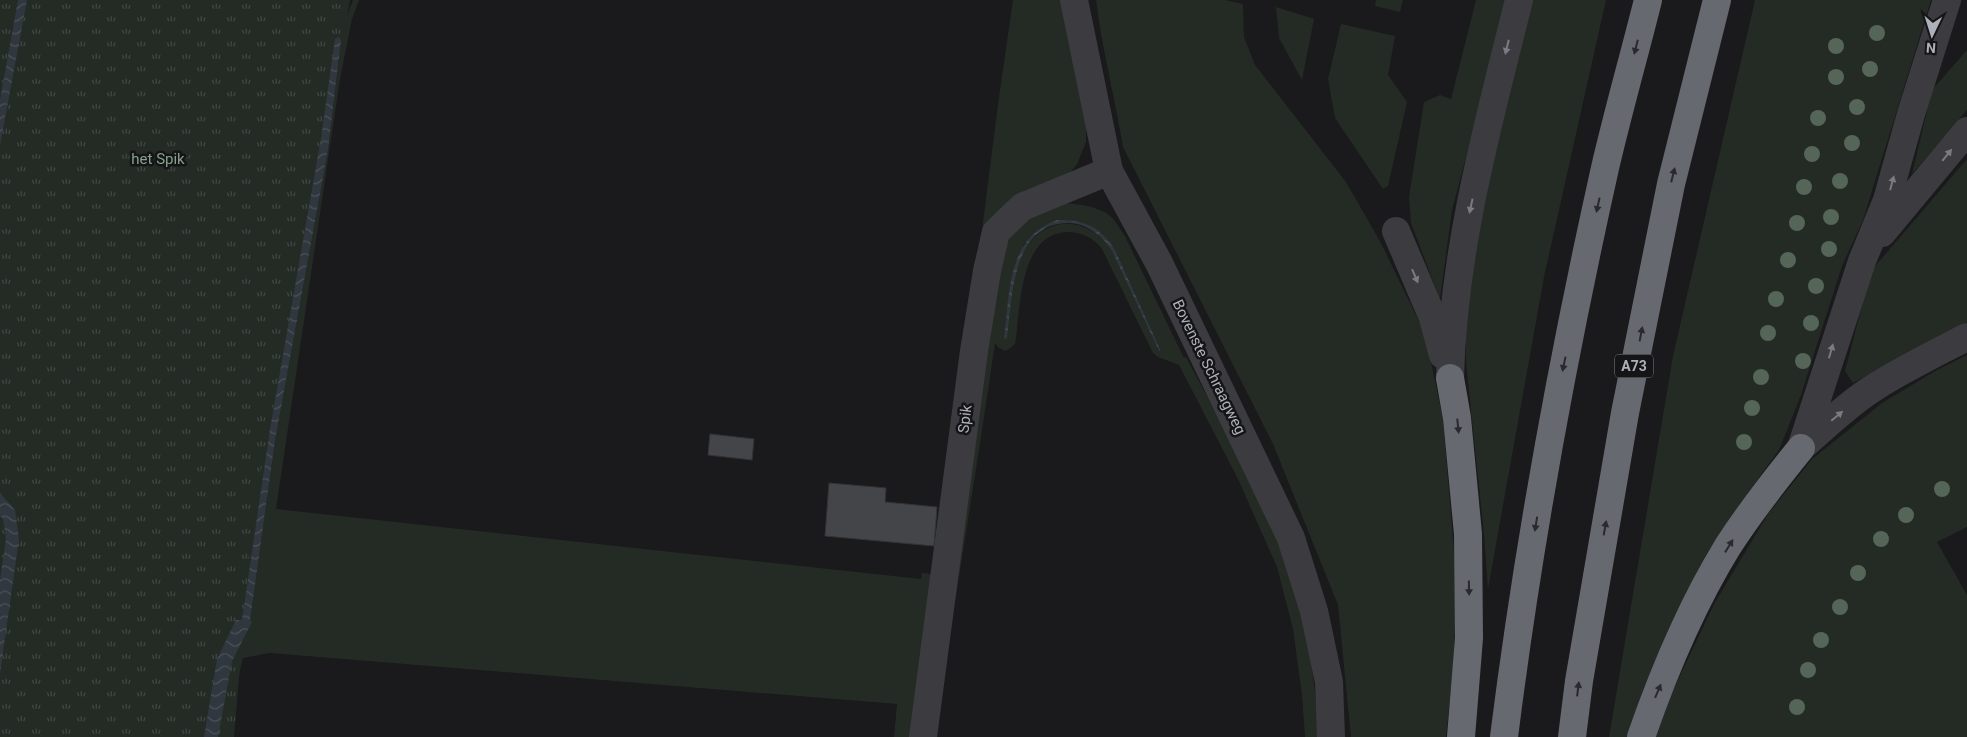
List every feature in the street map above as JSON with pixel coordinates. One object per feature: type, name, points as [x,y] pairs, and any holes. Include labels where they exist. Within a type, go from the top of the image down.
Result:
[{"type":"highway","points":[[1504,737],[1513,666],[1556,403],[1606,167],[1648,0]]},
{"type":"highway","name":"A73","points":[[1572,737],[1579,681],[1625,413],[1671,184],[1717,0]]},
{"type":"highway","points":[[1450,378],[1457,418],[1468,534],[1470,638],[1461,737]]},
{"type":"highway","points":[[1641,737],[1682,634],[1706,584],[1764,494],[1801,448]]},
{"type":"street","name":"Bovenste Schraagweg","points":[[1074,0],[1110,171],[1159,264],[1291,538],[1314,611],[1329,682],[1331,737]]},
{"type":"street","points":[[1450,378],[1453,310],[1464,238],[1492,105],[1519,0]]},
{"type":"street","points":[[1801,448],[1862,261],[1887,200],[1911,114],[1947,0]]},
{"type":"street","points":[[1862,261],[1883,231],[1967,131]]},
{"type":"street","name":"Spik","points":[[923,737],[974,351],[996,232],[1022,207],[1110,171]]},
{"type":"street","points":[[1396,231],[1432,318],[1450,378]]},
{"type":"street","points":[[1801,448],[1838,415],[1874,387],[1967,337]]},
{"type":"green space","name":"het Spik","points":[[0,0],[350,0],[253,513],[234,737],[0,737]]},
{"type":"green space","name":"het Spik","points":[[353,0],[359,0],[352,19],[340,79],[276,509],[921,579],[922,573],[931,574],[915,737],[894,737],[897,704],[270,653],[243,658],[229,717],[232,661],[251,622],[275,441],[328,150],[341,40],[242,620],[0,737],[0,145],[348,13]]},
{"type":"green space","points":[[1013,0],[1064,0],[1086,119],[1086,142],[1077,164],[1067,177],[1003,218],[966,357],[998,104]]},
{"type":"green space","points":[[1096,0],[1225,0],[1243,4],[1244,37],[1255,65],[1346,182],[1381,243],[1425,334],[1443,419],[1457,588],[1453,668],[1446,737],[1351,737],[1338,605],[1273,444],[1123,147]]},
{"type":"green space","points":[[1376,0],[1403,0],[1400,12],[1375,6]]},
{"type":"green space","points":[[1476,0],[1508,0],[1452,210],[1440,299],[1411,223],[1409,197],[1424,102],[1440,95],[1451,99]]},
{"type":"green space","points":[[1525,0],[1606,0],[1544,277],[1488,589],[1466,362],[1466,294]]},
{"type":"green space","points":[[1755,0],[1931,0],[1863,220],[1842,266],[1801,395],[1779,450],[1704,558],[1669,628],[1628,737],[1609,737],[1673,356]]},
{"type":"green space","points":[[1276,7],[1314,19],[1302,80],[1279,38]]},
{"type":"green space","points":[[1341,24],[1395,36],[1388,75],[1407,102],[1388,186],[1383,189],[1335,118],[1328,79]]},
{"type":"green space","points":[[1967,50],[1967,110],[1912,174],[1932,90]]},
{"type":"green space","points":[[1967,159],[1967,322],[1853,383],[1845,371],[1871,271]]},
{"type":"green space","points":[[1056,203],[1071,204],[1095,208],[1109,215],[1125,236],[1184,358],[1186,357],[1242,461],[1279,541],[1295,589],[1306,631],[1313,673],[1318,737],[1305,737],[1302,695],[1293,629],[1277,567],[1238,479],[1179,365],[1158,357],[1153,353],[1102,249],[1087,236],[1068,232],[1052,236],[1039,245],[1031,259],[1021,294],[1015,344],[1005,351],[995,343],[937,722],[1000,252],[1015,225]],"holes":[[[1057,220],[1090,227],[1097,230],[1109,241],[1115,250],[1161,351],[1159,351],[1112,251],[1102,239],[1091,231],[1079,225],[1067,224],[1055,225],[1043,231],[1032,240],[1023,252],[1016,271],[1024,244]]]},
{"type":"green space","points":[[1967,355],[1967,527],[1937,542],[1967,595],[1967,737],[1654,737],[1659,720],[1714,604],[1768,514],[1812,459],[1882,403],[1937,370]]},
{"type":"water","points":[[18,0],[27,0],[0,145],[0,100]]},
{"type":"water","points":[[339,37],[341,40],[328,150],[275,441],[250,621],[252,622],[232,661],[218,737],[204,737],[217,659],[236,620],[242,620],[270,429],[321,138],[335,39]]},
{"type":"water","points":[[1057,220],[1083,223],[1097,230],[1109,242],[1115,250],[1161,351],[1159,351],[1108,245],[1088,228],[1068,223],[1050,226],[1036,235],[1025,249],[1018,266],[1007,338],[1004,339],[1010,286],[1019,254],[1028,240],[1040,228]]},
{"type":"water","points":[[0,493],[15,510],[19,539],[0,673],[0,580],[6,539],[3,519],[0,516]]},
{"type":"building","points":[[710,434],[754,439],[752,460],[708,455]]},
{"type":"building","points":[[829,483],[886,488],[885,502],[937,507],[934,546],[825,536]]}]
